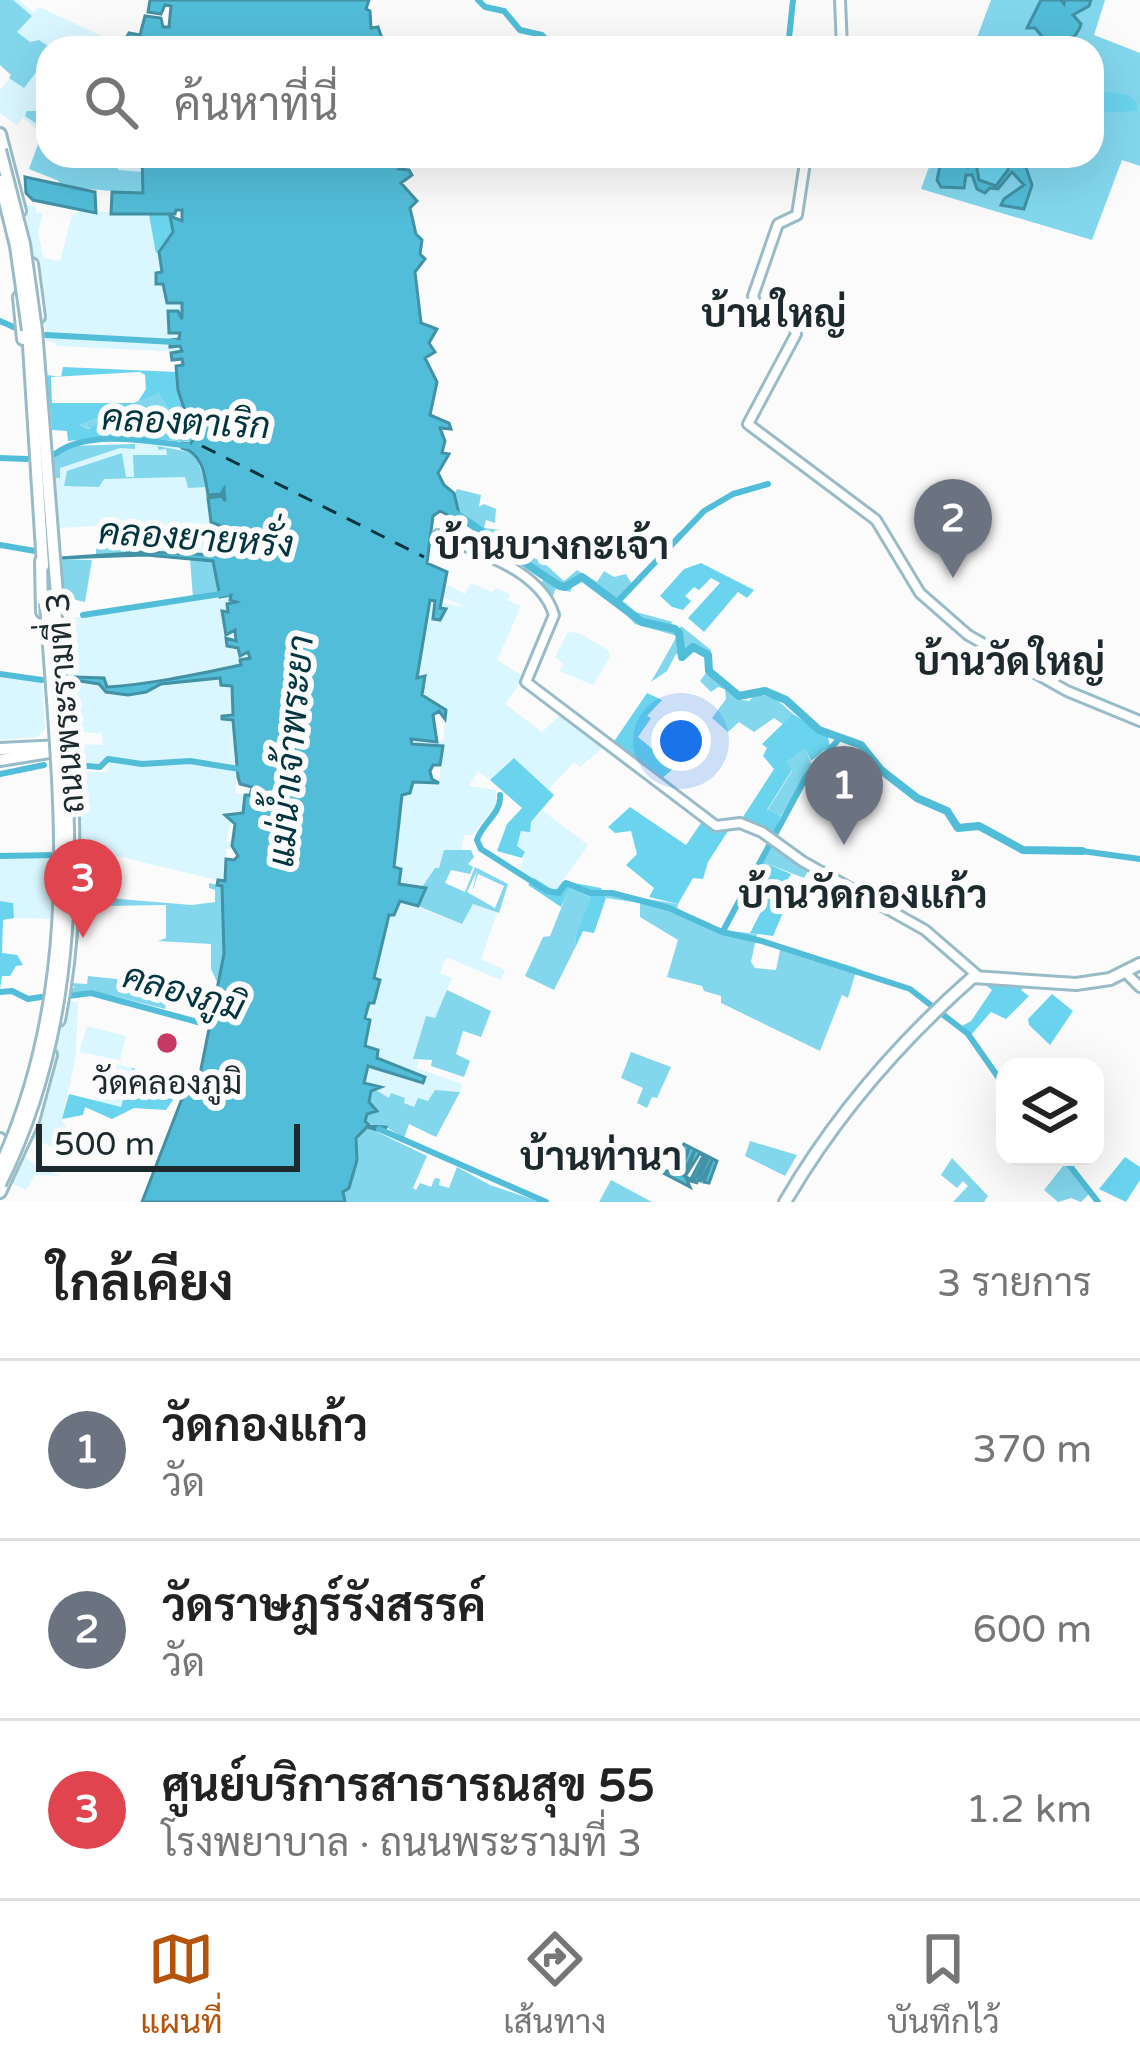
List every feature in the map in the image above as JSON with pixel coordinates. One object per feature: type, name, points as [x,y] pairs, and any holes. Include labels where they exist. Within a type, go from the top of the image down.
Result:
[{"type":"main road","name":"ถนนพระรามที่ 3","points":[[1,145],[2,174],[32,330]]},
{"type":"main road","name":"ถนนพระรามที่ 3","points":[[0,1188],[40,1081],[58,1003],[68,932],[71,854],[28,265],[1,145]]},
{"type":"main road","name":"ถนนพระรามที่ 3","points":[[2,174],[16,191],[37,301],[34,370]]},
{"type":"main road","name":"ถนนพระรามที่ 3","points":[[0,198],[34,370]]},
{"type":"main road","points":[[5,220],[12,214],[22,216]]},
{"type":"main road","name":"ถนนพระรามที่ 3","points":[[8,1145],[37,1081],[63,999],[76,877],[54,776],[48,561]]},
{"type":"main road","name":"ถนนพระรามที่ 3","points":[[0,1188],[8,1145],[40,1046],[62,915],[51,603]]},
{"type":"main road","name":"ถนนพระรามที่ 3","points":[[8,1145],[37,1081],[56,928],[69,747],[55,731]]},
{"type":"main road","points":[[55,731],[69,747]]},
{"type":"main road","points":[[0,760],[33,750],[55,731]]},
{"type":"main road","points":[[33,750],[55,731]]},
{"type":"main road","points":[[0,749],[33,750],[54,776]]},
{"type":"main road","points":[[785,1202],[820,1144],[887,1059],[977,975],[1060,984],[1095,982],[1140,964]]},
{"type":"street","points":[[840,0],[842,36]]},
{"type":"street","points":[[804,168],[797,215],[778,224],[753,296],[756,304],[794,324],[796,334],[748,424],[876,520],[920,593],[968,634],[1067,691],[1140,721]]},
{"type":"street","points":[[438,535],[526,578],[550,603],[552,626],[526,680],[560,712],[705,819],[720,828],[740,824],[762,832],[802,861],[925,930],[977,975]]},
{"type":"street","points":[[1126,973],[1140,987]]},
{"type":"shaded area","points":[[0,0],[19,0],[34,13],[39,7],[102,36],[36,36],[36,129],[23,118],[17,125],[0,113],[0,90],[12,75],[0,65]]},
{"type":"shaded area","points":[[0,0],[13,0],[32,16],[17,32],[30,42],[36,41],[36,72],[24,88],[0,65]]},
{"type":"shaded area","points":[[991,0],[1105,0],[1097,36],[978,36]]},
{"type":"shaded area","points":[[1104,39],[1140,53],[1140,166],[1122,160],[1092,240],[921,189],[929,168],[1104,168]]},
{"type":"shaded area","points":[[1104,91],[1129,95],[1137,111],[1104,112]]},
{"type":"shaded area","points":[[27,111],[36,111],[36,124],[25,116]]},
{"type":"shaded area","points":[[36,148],[36,168],[143,168],[144,194],[58,186],[59,181],[29,169]]},
{"type":"shaded area","points":[[36,150],[36,168],[143,172],[144,194],[58,186],[59,181],[29,169]]},
{"type":"shaded area","points":[[980,168],[1008,168],[996,186],[977,176]]},
{"type":"shaded area","points":[[24,204],[43,214],[38,230],[43,258],[60,261],[72,216],[80,210],[149,215],[162,273],[157,284],[163,283],[167,303],[182,303],[180,339],[130,340],[181,345],[182,352],[56,346],[46,341],[46,337],[129,340],[46,333]]},
{"type":"shaded area","points":[[170,214],[170,237],[156,253],[149,215]]},
{"type":"shaded area","points":[[63,367],[177,372],[193,442],[122,437],[144,427],[167,429],[171,412],[159,393],[138,402],[146,389],[145,375],[140,372],[61,376]]},
{"type":"shaded area","points":[[47,375],[58,377],[51,377],[52,403],[134,403],[80,425],[89,429],[98,423],[98,428],[114,432],[112,437],[68,441],[67,431],[52,430]]},
{"type":"shaded area","points":[[160,392],[171,412],[171,423],[160,432],[144,427],[123,436],[127,438],[102,439],[112,437],[80,425]]},
{"type":"shaded area","points":[[144,443],[190,450],[224,488],[219,555],[146,551],[96,555],[95,526],[59,528],[53,458],[71,446]]},
{"type":"shaded area","points":[[135,444],[135,449],[120,448],[60,468],[60,478],[55,478],[53,457],[71,446]]},
{"type":"shaded area","points":[[157,446],[195,453],[207,487],[188,488],[185,477],[104,479],[99,487],[64,486],[67,471],[122,453],[126,477],[134,477],[133,455],[167,455],[166,449]]},
{"type":"shaded area","points":[[457,489],[481,495],[479,507],[496,509],[495,523],[486,520],[484,528],[501,530],[513,546],[525,549],[525,554],[543,562],[564,581],[577,570],[597,582],[604,571],[614,577],[626,574],[633,586],[679,532],[684,536],[623,601],[636,612],[673,622],[667,628],[678,632],[681,626],[711,654],[692,645],[683,655],[676,654],[667,671],[651,682],[677,636],[635,624],[582,578],[570,592],[556,588],[551,601],[540,586],[543,580],[473,530],[476,524],[455,505]]},
{"type":"shaded area","points":[[147,535],[148,551],[96,555],[96,543]]},
{"type":"shaded area","points":[[61,559],[92,560],[85,602],[63,597]]},
{"type":"shaded area","points":[[190,559],[213,561],[220,595],[193,598]]},
{"type":"shaded area","points":[[701,563],[754,590],[747,598],[738,592],[704,632],[688,618],[720,583],[711,578],[699,590],[694,587],[685,596],[691,601],[683,610],[660,596],[684,569]]},
{"type":"shaded area","points":[[444,583],[465,594],[471,583],[492,592],[496,588],[521,606],[497,660],[524,677],[505,704],[542,732],[561,714],[606,745],[580,767],[574,762],[549,789],[514,758],[490,780],[478,771],[469,786],[496,790],[496,805],[472,835],[464,835],[461,852],[444,851],[439,869],[434,869],[422,887],[409,886],[399,884],[394,868],[402,795],[412,782],[439,782],[443,746],[411,744],[411,738],[443,741],[446,710],[422,695],[425,676],[417,679],[430,600],[467,608],[443,597]]},
{"type":"shaded area","points":[[227,594],[251,597],[251,605],[237,603],[222,614],[226,634],[235,630],[236,641],[229,645],[238,648],[240,655],[242,645],[250,644],[250,658],[241,665],[134,685],[106,687],[104,678],[69,678],[64,617]]},
{"type":"shaded area","points":[[568,632],[579,633],[608,650],[610,657],[593,685],[559,671],[564,664],[555,657]]},
{"type":"shaded area","points":[[706,673],[737,699],[749,701],[756,694],[775,698],[793,714],[784,725],[774,718],[754,732],[739,722],[728,732],[712,718],[726,699],[725,689],[711,692],[700,681]]},
{"type":"shaded area","points":[[0,676],[42,682],[45,729],[37,737],[0,740]]},
{"type":"shaded area","points":[[221,678],[232,685],[233,716],[222,717],[233,719],[235,767],[189,758],[143,762],[107,756],[102,764],[75,761],[75,744],[103,745],[102,734],[75,731],[72,681],[99,684],[106,692],[128,695],[161,684]]},
{"type":"shaded area","points":[[647,693],[662,700],[647,716],[651,718],[638,737],[662,757],[671,746],[682,753],[682,761],[660,780],[613,743]]},
{"type":"shaded area","points":[[793,714],[828,737],[830,746],[811,761],[805,748],[786,762],[792,770],[767,810],[781,816],[772,838],[741,820],[774,769],[763,756],[767,748],[762,744]]},
{"type":"shaded area","points":[[805,747],[812,766],[781,816],[767,811],[792,771],[785,762]]},
{"type":"shaded area","points":[[514,758],[554,795],[531,822],[530,832],[521,831],[517,846],[525,852],[522,858],[497,851],[507,824],[522,808],[490,780]]},
{"type":"shaded area","points":[[109,761],[191,763],[237,772],[235,793],[245,795],[244,813],[234,813],[226,841],[232,842],[232,848],[226,849],[225,882],[117,856],[79,855],[75,772],[107,772]]},
{"type":"shaded area","points":[[630,807],[686,845],[703,820],[728,831],[703,879],[693,878],[678,904],[649,897],[654,888],[626,865],[637,854],[631,831],[615,833],[608,827]]},
{"type":"shaded area","points":[[543,811],[588,845],[555,891],[519,871],[525,853],[516,847],[522,831]]},
{"type":"shaded area","points":[[773,844],[810,868],[804,878],[763,862]]},
{"type":"shaded area","points":[[444,850],[471,850],[470,874],[451,870],[445,883],[465,892],[475,867],[508,884],[499,913],[473,904],[462,924],[418,906],[422,887],[439,868]],"holes":[[[477,871],[472,893],[478,874],[504,886],[495,908],[467,892]]]},
{"type":"shaded area","points":[[55,856],[53,919],[14,918],[13,903],[0,901],[0,857]]},
{"type":"shaded area","points":[[763,862],[791,874],[775,902],[785,908],[773,936],[750,933],[765,904],[744,896]]},
{"type":"shaded area","points":[[534,878],[555,891],[563,881],[601,888],[606,898],[594,933],[583,931],[576,946],[591,898],[570,887],[561,907],[528,885]]},
{"type":"shaded area","points":[[81,881],[106,883],[107,898],[192,905],[215,902],[215,890],[209,883],[222,886],[224,954],[217,982],[211,969],[211,944],[158,941],[166,938],[166,905],[105,906],[80,899],[89,891]]},
{"type":"shaded area","points":[[570,886],[592,899],[554,990],[525,976],[543,937],[550,936]]},
{"type":"shaded area","points":[[605,892],[678,904],[677,910],[722,930],[757,934],[751,962],[755,968],[776,970],[781,945],[857,968],[848,998],[842,995],[820,1051],[721,1003],[721,996],[702,986],[667,977],[678,940],[640,917],[640,903],[606,898]]},
{"type":"shaded area","points":[[400,900],[461,924],[473,904],[497,913],[481,959],[505,970],[501,980],[446,957],[440,973],[452,978],[435,1019],[427,1017],[414,1059],[419,1061],[417,1068],[462,1084],[460,1092],[451,1090],[415,1108],[364,1083],[368,1066],[422,1083],[425,1078],[364,1047],[370,1021],[365,1019],[389,914]]},
{"type":"shaded area","points":[[0,901],[13,903],[14,918],[3,920],[2,953],[17,955],[23,965],[16,966],[10,976],[2,976],[0,990]]},
{"type":"shaded area","points":[[145,969],[174,979],[165,1009],[90,990],[69,992],[70,987],[75,988],[71,983],[87,984],[88,976],[117,979],[118,992],[127,993],[133,982],[127,971]]},
{"type":"shaded area","points":[[977,978],[1026,984],[1021,990],[1029,996],[1006,1019],[991,1012],[971,1035],[962,1026],[971,1021],[992,990]]},
{"type":"shaded area","points":[[447,990],[491,1011],[481,1037],[463,1031],[456,1054],[470,1061],[464,1077],[431,1066],[432,1060],[413,1059],[426,1016],[435,1018]]},
{"type":"shaded area","points":[[1052,994],[1073,1011],[1050,1045],[1028,1019]]},
{"type":"shaded area","points":[[67,1001],[78,1002],[76,1055],[62,1121],[67,1128],[58,1149],[31,1138]]},
{"type":"shaded area","points":[[87,1026],[126,1036],[120,1060],[79,1052]]},
{"type":"shaded area","points":[[631,1052],[671,1067],[647,1108],[637,1103],[643,1088],[621,1078]]},
{"type":"shaded area","points":[[105,1061],[132,1068],[121,1107],[95,1101]]},
{"type":"shaded area","points":[[132,1068],[188,1083],[166,1110],[134,1108],[112,1119],[85,1107],[83,1115],[62,1119],[69,1094],[121,1107]]},
{"type":"shaded area","points":[[373,1088],[389,1098],[391,1093],[405,1098],[404,1103],[414,1107],[418,1098],[428,1101],[435,1090],[460,1092],[436,1137],[409,1124],[404,1138],[386,1127],[366,1123],[367,1113],[374,1113],[369,1102]]},
{"type":"shaded area","points":[[367,1127],[427,1156],[416,1190],[420,1183],[431,1187],[435,1178],[449,1188],[457,1167],[490,1185],[540,1202],[345,1202],[343,1191],[349,1187],[357,1160],[356,1138]]},
{"type":"shaded area","points":[[750,1141],[797,1155],[785,1176],[745,1156]]},
{"type":"shaded area","points":[[24,1157],[61,1176],[35,1175],[26,1190],[11,1183]]},
{"type":"shaded area","points":[[1125,1157],[1140,1167],[1140,1180],[1126,1202],[1099,1189]]},
{"type":"shaded area","points":[[952,1158],[988,1196],[984,1202],[953,1202],[968,1186],[963,1181],[957,1188],[941,1175]]},
{"type":"shaded area","points":[[1063,1166],[1071,1166],[1091,1192],[1081,1202],[1071,1198],[1058,1202],[1044,1190]]},
{"type":"shaded area","points":[[611,1180],[652,1202],[599,1202]]},
{"type":"water","points":[[150,0],[369,0],[366,9],[371,28],[378,27],[381,36],[127,36],[140,35],[145,16],[161,18],[163,27],[169,27],[171,6],[165,5],[161,14],[148,12]]},
{"type":"water","points":[[1041,0],[1064,4],[1065,0],[1091,0],[1073,15],[1081,24],[1074,36],[1042,36],[1035,28],[1027,28]]},
{"type":"water","name":"แม่น้ำเจ้าพระยา","points":[[142,168],[400,168],[412,175],[401,183],[417,201],[410,208],[425,259],[415,272],[421,323],[437,329],[429,343],[435,352],[425,358],[437,382],[430,415],[449,423],[451,429],[440,428],[445,441],[442,453],[449,454],[438,473],[454,493],[459,514],[456,519],[440,511],[433,516],[427,563],[447,572],[440,608],[446,609],[440,620],[433,619],[435,601],[430,600],[417,678],[425,676],[422,695],[446,710],[445,719],[439,711],[433,715],[437,742],[411,739],[412,744],[443,746],[440,765],[433,765],[430,771],[439,783],[413,782],[410,793],[402,795],[394,867],[401,869],[399,884],[426,888],[418,906],[400,901],[394,915],[389,915],[374,978],[380,980],[365,1018],[370,1020],[365,1046],[378,1050],[377,1058],[425,1077],[423,1083],[368,1066],[364,1083],[381,1087],[371,1091],[369,1102],[377,1111],[367,1114],[365,1121],[386,1127],[384,1132],[367,1127],[356,1138],[357,1160],[349,1188],[343,1192],[345,1202],[142,1202],[188,1083],[198,1084],[224,954],[222,886],[217,885],[218,880],[225,881],[226,859],[238,856],[232,846],[235,824],[225,815],[243,813],[245,795],[250,795],[252,787],[240,784],[233,720],[222,719],[233,715],[232,686],[221,685],[220,678],[161,684],[128,695],[74,680],[104,678],[107,687],[141,684],[241,665],[240,660],[250,658],[248,652],[240,656],[238,648],[227,646],[226,638],[236,641],[235,630],[226,635],[222,611],[228,612],[227,604],[236,602],[230,600],[231,595],[220,597],[213,561],[146,555],[60,558],[146,552],[219,555],[221,526],[211,522],[208,498],[222,496],[225,501],[224,489],[221,494],[208,495],[199,460],[182,448],[182,443],[194,439],[178,390],[176,366],[183,365],[182,359],[172,360],[171,353],[182,351],[180,346],[170,347],[170,340],[179,339],[180,333],[169,333],[168,311],[178,311],[182,319],[182,303],[167,303],[163,284],[156,284],[156,273],[162,272],[159,252],[173,232],[170,216],[182,221],[182,210],[111,214],[112,192],[143,193]]},
{"type":"water","points":[[940,168],[978,168],[979,180],[996,186],[1008,168],[1026,168],[1032,185],[1024,209],[1001,205],[1024,185],[1012,172],[998,189],[985,193],[977,189],[972,175],[966,175],[964,188],[941,187]]},
{"type":"water","points":[[25,177],[95,192],[96,213],[33,200],[26,193]]},
{"type":"water","points":[[684,1144],[717,1161],[709,1183],[704,1182],[712,1160],[698,1180],[706,1157],[695,1179],[692,1177],[703,1156],[700,1153],[686,1175],[695,1150],[681,1172],[689,1148],[677,1170],[671,1169],[698,1183],[687,1180],[690,1187],[646,1164],[637,1173],[643,1162],[669,1172]]},
{"type":"waterway","points":[[478,0],[485,7],[504,11],[520,30],[543,36]]},
{"type":"waterway","points":[[789,36],[793,0]]},
{"type":"waterway","points":[[0,321],[18,329]]},
{"type":"waterway","points":[[46,335],[175,342]]},
{"type":"waterway","name":"คลองตาเริก","points":[[55,454],[101,439],[188,446]]},
{"type":"waterway","name":"คลองตาเริก","points":[[0,458],[27,459]]},
{"type":"waterway","points":[[617,602],[704,511],[733,494],[768,484]]},
{"type":"waterway","points":[[451,511],[560,586],[582,577],[642,622],[675,629],[682,657],[693,647],[708,655],[709,671],[739,696],[765,691],[786,700],[819,730],[861,745],[881,770],[917,798],[947,811],[958,828],[979,826],[1023,850],[1082,851]]},
{"type":"waterway","name":"คลองยายหรั่ง","points":[[0,545],[35,551]]},
{"type":"waterway","points":[[47,560],[51,607]]},
{"type":"waterway","points":[[83,615],[227,593]]},
{"type":"waterway","points":[[0,674],[42,680]]},
{"type":"waterway","points":[[723,931],[806,777],[838,740]]},
{"type":"waterway","points":[[75,765],[100,767],[108,759],[142,764],[190,761],[239,769]]},
{"type":"waterway","points":[[0,774],[44,765]]},
{"type":"waterway","points":[[500,795],[498,807],[477,840],[481,849],[547,891],[559,893],[566,883],[591,893],[612,893],[669,908],[722,932],[910,989],[968,1034],[996,1074]]},
{"type":"waterway","points":[[1082,851],[1140,859]]},
{"type":"waterway","points":[[0,856],[54,855]]},
{"type":"waterway","name":"คลองภูมิ","points":[[0,992],[12,991],[28,999],[48,996]]},
{"type":"waterway","name":"คลองภูมิ","points":[[61,997],[91,993],[216,1027]]},
{"type":"waterway","points":[[379,1129],[546,1202]]},
{"type":"waterway","points":[[1070,1166],[1098,1202]]},
{"type":"ferry route","points":[[202,446],[424,557]]},
{"type":"place","name":"วัดราษฎร์รังสรรค์","points":[[953,578]]},
{"type":"place","name":"วัดกองแก้ว","points":[[844,845]]},
{"type":"place","name":"ศูนย์บริการสาธารณสุข 55","points":[[83,938]]},
{"type":"place","name":"วัดคลองภูมิ","points":[[167,1043]]},
{"type":"district","name":"บ้านใหญ่","points":[[774,313]]},
{"type":"district","name":"บ้านบางกะเจ้า","points":[[552,545]]},
{"type":"district","name":"บ้านวัดใหญ่","points":[[1010,661]]},
{"type":"district","name":"บ้านวัดกองแก้ว","points":[[863,894]]},
{"type":"district","name":"บ้านท่านา","points":[[601,1156]]}]
